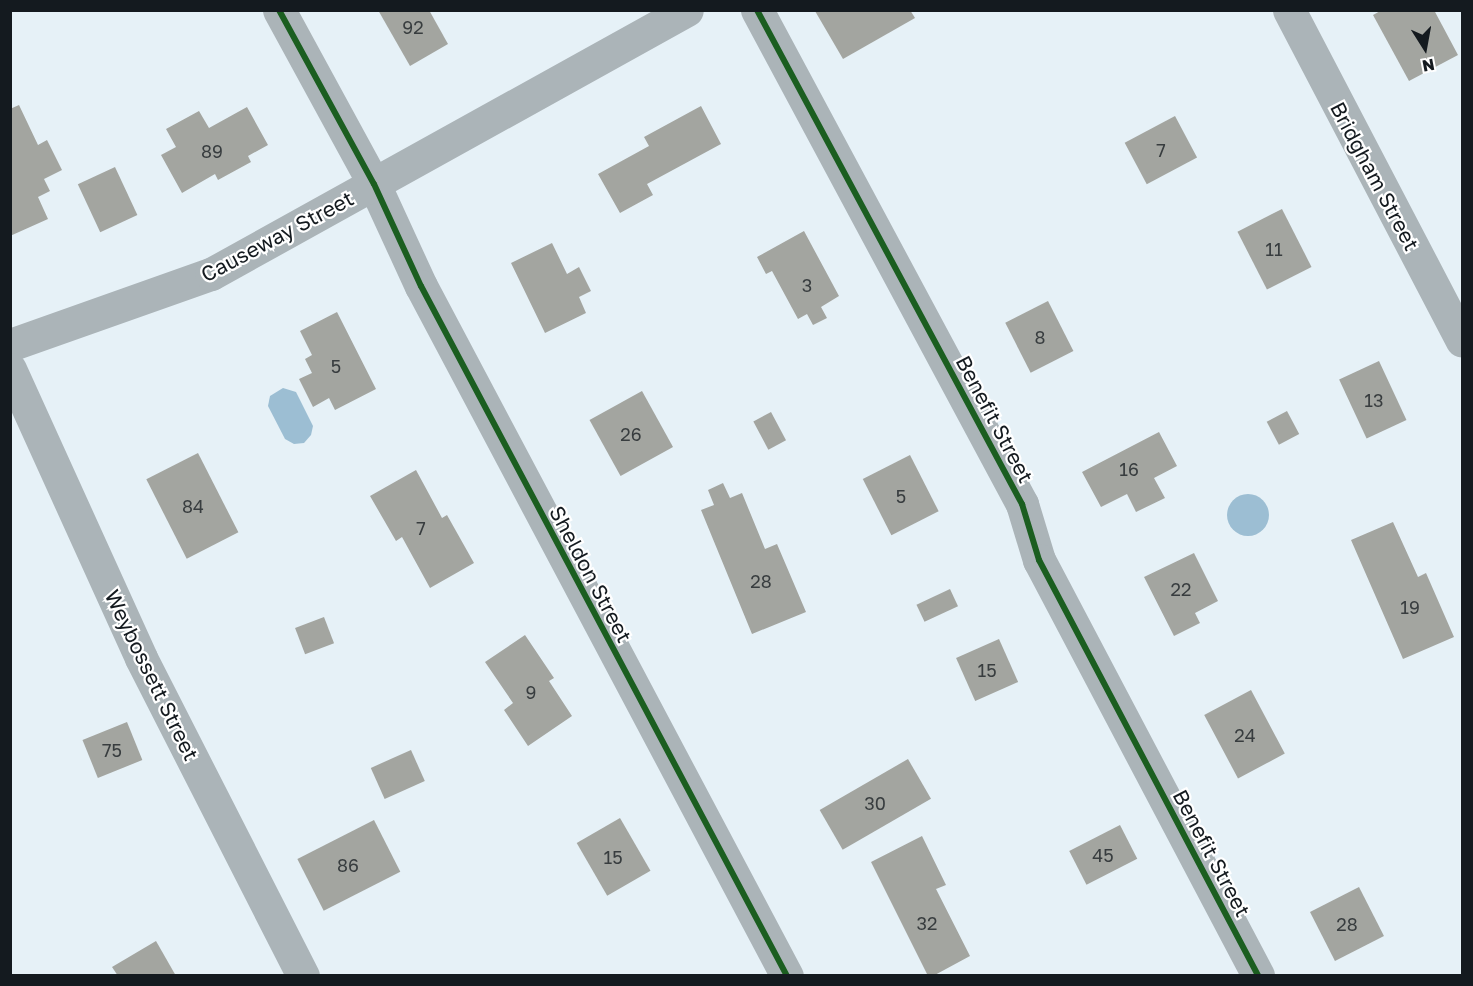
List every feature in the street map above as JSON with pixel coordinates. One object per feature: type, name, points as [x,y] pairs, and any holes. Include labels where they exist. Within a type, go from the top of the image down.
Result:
[{"type":"street","name":"Sheldon Street","points":[[279,10],[374,184],[421,286],[787,975]]},
{"type":"street","name":"Causeway Street","points":[[10,345],[211,274],[687,10]]},
{"type":"street","name":"Benefit Street","points":[[757,10],[1022,504],[1039,560],[1258,975]]},
{"type":"street","name":"Bridgham Street","points":[[1289,10],[1462,341]]},
{"type":"street","name":"Weybossett Street","points":[[10,369],[141,658],[303,975]]},
{"type":"water","points":[[283,388],[296,392],[313,426],[311,435],[304,443],[294,444],[285,439],[268,406],[270,396]]},
{"type":"water","points":[[1248,494],[1256,495],[1263,500],[1268,507],[1268,523],[1263,530],[1256,535],[1248,536],[1240,535],[1233,530],[1228,523],[1227,515],[1228,507],[1233,500],[1240,495]]},
{"type":"building","points":[[378,10],[429,10],[448,44],[410,66]]},
{"type":"building","points":[[910,10],[915,18],[843,59],[815,11]]},
{"type":"building","points":[[1382,10],[1434,10],[1458,55],[1409,81],[1373,15]]},
{"type":"building","points":[[19,105],[38,145],[47,140],[62,170],[44,179],[50,191],[38,197],[48,219],[10,236],[10,109]]},
{"type":"building","points":[[701,106],[721,144],[647,184],[653,195],[620,213],[598,174],[649,146],[644,137]]},
{"type":"building","points":[[247,107],[268,145],[248,156],[251,162],[218,180],[215,174],[182,193],[161,155],[176,147],[166,129],[199,111],[209,128]]},
{"type":"building","points":[[1175,116],[1197,157],[1147,184],[1125,143]]},
{"type":"building","points":[[115,167],[137,215],[100,232],[78,184]]},
{"type":"building","points":[[1282,209],[1312,267],[1267,290],[1237,232]]},
{"type":"building","points":[[804,231],[839,296],[821,307],[827,318],[813,325],[807,314],[798,319],[772,271],[766,274],[757,257]]},
{"type":"building","points":[[552,243],[567,274],[579,267],[591,291],[579,297],[586,313],[545,333],[511,263]]},
{"type":"building","points":[[1048,301],[1073,351],[1031,373],[1005,323]]},
{"type":"building","points":[[337,312],[376,389],[335,410],[329,398],[313,407],[299,379],[312,373],[305,359],[312,355],[300,331]]},
{"type":"building","points":[[1379,361],[1406,420],[1367,439],[1339,380]]},
{"type":"building","points":[[642,391],[673,447],[621,476],[590,420]]},
{"type":"building","points":[[1287,411],[1299,434],[1279,445],[1267,422]]},
{"type":"building","points":[[771,412],[786,440],[768,450],[753,421]]},
{"type":"building","points":[[1159,432],[1177,466],[1154,478],[1165,498],[1136,512],[1127,494],[1101,507],[1082,472]]},
{"type":"building","points":[[198,453],[238,532],[187,559],[146,479]]},
{"type":"building","points":[[910,455],[939,511],[891,535],[863,479]]},
{"type":"building","points":[[416,470],[442,518],[447,515],[474,563],[430,588],[402,537],[396,541],[370,496]]},
{"type":"building","points":[[723,483],[730,498],[742,493],[765,549],[777,544],[806,612],[752,634],[701,510],[714,505],[708,490]]},
{"type":"building","points":[[1393,522],[1418,577],[1426,573],[1454,637],[1403,659],[1351,540]]},
{"type":"building","points":[[1194,553],[1218,601],[1195,613],[1200,623],[1174,636],[1144,577]]},
{"type":"building","points":[[950,589],[958,606],[924,622],[916,605]]},
{"type":"building","points":[[324,617],[334,643],[305,654],[295,628]]},
{"type":"building","points":[[525,635],[554,678],[549,681],[572,716],[528,746],[504,710],[513,703],[485,662]]},
{"type":"building","points":[[999,639],[1018,682],[975,701],[956,658]]},
{"type":"building","points":[[1251,690],[1285,754],[1238,778],[1204,715]]},
{"type":"building","points":[[127,722],[142,760],[98,778],[82,740]]},
{"type":"building","points":[[411,750],[425,781],[385,799],[371,768]]},
{"type":"building","points":[[908,759],[931,799],[843,850],[820,810]]},
{"type":"building","points":[[620,818],[650,871],[607,896],[577,843]]},
{"type":"building","points":[[374,820],[400,872],[324,911],[297,859]]},
{"type":"building","points":[[1120,825],[1137,859],[1086,885],[1069,851]]},
{"type":"building","points":[[922,836],[946,885],[936,889],[970,956],[933,976],[928,976],[871,862]]},
{"type":"building","points":[[1359,887],[1384,936],[1335,961],[1310,912]]},
{"type":"building","points":[[156,941],[176,976],[118,976],[112,967]]},
{"type":"cycle path","points":[[279,10],[374,184],[421,286],[787,976]]},
{"type":"cycle path","points":[[757,10],[1022,504],[1039,560],[1258,976]]}]
